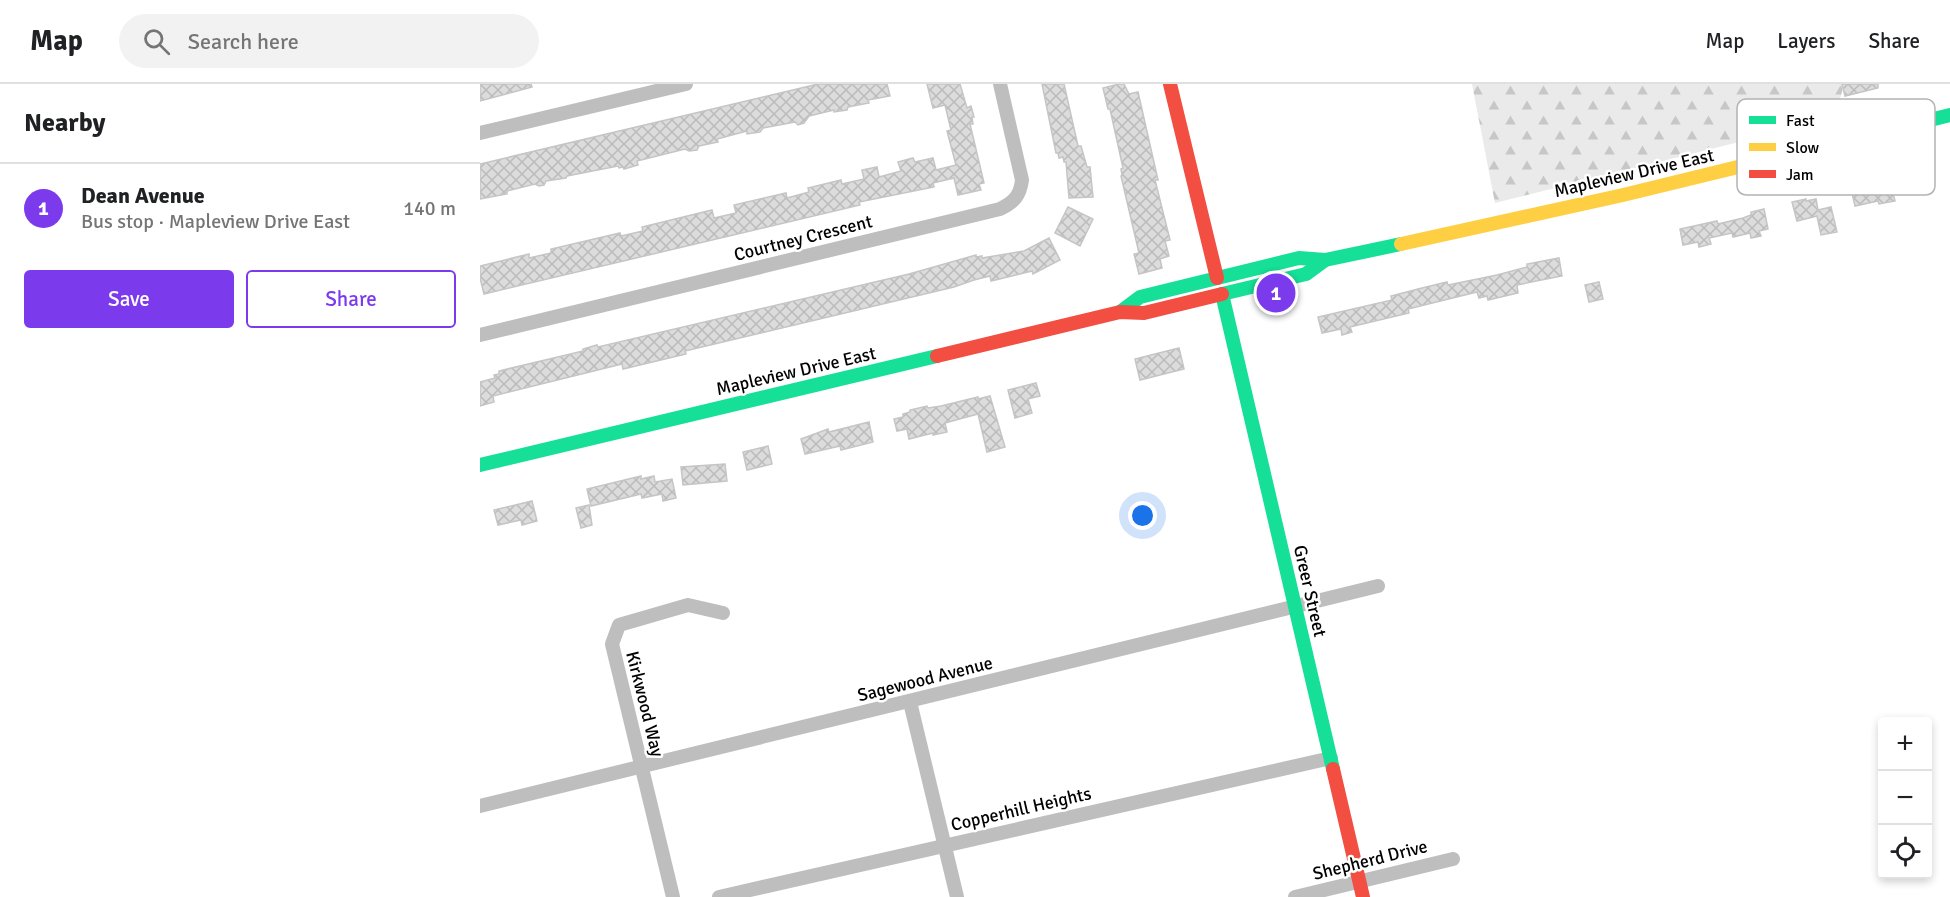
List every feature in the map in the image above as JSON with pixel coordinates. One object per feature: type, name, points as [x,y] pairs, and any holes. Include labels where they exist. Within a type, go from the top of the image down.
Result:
[{"type":"main road","points":[[1170,84],[1217,278]]},
{"type":"main road","name":"Mapleview Drive East","points":[[1935,119],[1950,115]]},
{"type":"main road","name":"Mapleview Drive East","points":[[1120,312],[1140,297],[1299,258],[1325,260],[1623,195],[1737,167]]},
{"type":"main road","name":"Mapleview Drive East","points":[[480,465],[1120,312],[1144,313],[1306,274],[1325,260]]},
{"type":"main road","name":"Greer Street","points":[[1222,294],[1363,897]]},
{"type":"street","points":[[480,133],[686,84]]},
{"type":"street","name":"Courtney Crescent","points":[[480,335],[1009,205],[1021,190],[1022,180],[1000,84]]},
{"type":"street","name":"Sagewood Avenue","points":[[480,806],[643,768],[1378,586]]},
{"type":"street","name":"Kirkwood Way","points":[[673,897],[612,644],[619,626],[688,605],[723,613]]},
{"type":"street","points":[[910,702],[957,897]]},
{"type":"street","name":"Copperhill Heights","points":[[719,897],[1331,758]]},
{"type":"street","name":"Shepherd Drive","points":[[1295,897],[1453,859]]},
{"type":"green space","points":[[1472,84],[1844,84],[1840,99],[1737,99],[1737,142],[1495,203]]},
{"type":"building","points":[[480,84],[531,84],[532,87],[480,101]]},
{"type":"building","points":[[818,84],[887,84],[890,96],[868,100],[869,103],[848,107],[847,110],[834,112],[834,110],[809,116],[804,123],[798,125],[795,122],[763,128],[760,132],[747,134],[747,131],[717,139],[718,142],[699,146],[697,150],[685,149],[637,161],[638,165],[624,169],[618,166],[567,176],[546,181],[544,185],[535,184],[507,191],[507,194],[480,199],[480,164]]},
{"type":"building","points":[[927,84],[960,84],[967,108],[971,106],[974,117],[972,117],[973,124],[970,124],[984,183],[979,184],[981,190],[958,195],[954,178],[933,183],[934,187],[859,202],[860,205],[484,294],[480,266],[529,254],[529,258],[551,253],[551,249],[620,233],[621,236],[643,231],[642,227],[712,210],[714,218],[736,213],[734,205],[786,193],[787,198],[809,192],[808,188],[841,180],[842,184],[864,179],[862,170],[877,167],[879,177],[901,171],[898,162],[913,158],[915,162],[933,158],[936,170],[956,165],[947,131],[951,130],[945,105],[933,108]]},
{"type":"building","points":[[1042,84],[1064,84],[1078,146],[1081,146],[1087,167],[1090,167],[1093,197],[1069,198],[1066,162],[1056,153]]},
{"type":"building","points":[[1124,84],[1129,94],[1138,92],[1158,180],[1155,180],[1170,240],[1165,241],[1169,256],[1160,259],[1162,268],[1139,274],[1134,254],[1139,253],[1121,176],[1123,168],[1103,88]]},
{"type":"building","points":[[1842,84],[1878,84],[1878,88],[1845,96]]},
{"type":"building","points":[[1852,195],[1894,195],[1895,201],[1879,204],[1878,201],[1855,206]]},
{"type":"building","points":[[1806,199],[1806,201],[1816,199],[1818,210],[1831,207],[1837,232],[1821,235],[1817,216],[1797,221],[1792,202]]},
{"type":"building","points":[[1068,207],[1093,219],[1080,246],[1055,233]]},
{"type":"building","points":[[1764,209],[1768,229],[1759,231],[1761,236],[1751,238],[1750,233],[1733,237],[1732,233],[1709,238],[1711,244],[1699,247],[1698,242],[1683,245],[1680,229],[1717,221],[1718,224],[1743,218],[1751,215],[1751,212]]},
{"type":"building","points":[[1049,238],[1060,260],[1033,274],[1032,271],[991,281],[990,276],[954,287],[685,351],[686,354],[623,369],[622,364],[493,396],[494,402],[480,406],[480,382],[495,378],[494,375],[499,374],[499,371],[583,351],[583,349],[597,345],[598,347],[909,274],[976,255],[982,258],[1024,251]]},
{"type":"building","points":[[1559,258],[1562,276],[1517,285],[1518,293],[1488,300],[1487,296],[1479,298],[1477,292],[1408,309],[1409,313],[1350,327],[1352,332],[1342,335],[1341,329],[1322,333],[1318,317],[1392,300],[1391,296],[1418,289],[1447,282],[1448,285],[1497,275],[1527,267],[1527,264]]},
{"type":"building","points":[[1599,282],[1603,299],[1589,302],[1585,285]]},
{"type":"building","points":[[1179,348],[1184,369],[1140,380],[1135,359]]},
{"type":"building","points":[[1036,383],[1040,396],[1028,399],[1032,413],[1015,418],[1008,390]]},
{"type":"building","points":[[990,396],[1005,447],[987,452],[978,414],[945,423],[947,432],[933,435],[933,433],[909,439],[907,429],[897,431],[894,419],[903,417],[903,414],[910,410]]},
{"type":"building","points":[[869,422],[873,442],[841,450],[840,446],[805,454],[801,439],[828,429],[829,432]]},
{"type":"building","points":[[768,446],[772,464],[747,470],[743,452]]},
{"type":"building","points":[[725,464],[727,481],[683,485],[681,467]]},
{"type":"building","points":[[641,476],[641,479],[654,476],[655,482],[672,479],[676,498],[663,501],[662,494],[642,498],[641,494],[591,506],[587,489]]},
{"type":"building","points":[[532,501],[537,521],[522,525],[521,520],[498,525],[494,510]]},
{"type":"building","points":[[589,505],[592,525],[581,528],[576,508]]},
{"type":"traffic: fast","points":[[1935,119],[1950,115]]},
{"type":"traffic: fast","points":[[1120,312],[1140,297],[1299,258],[1325,260],[1401,244]]},
{"type":"traffic: fast","points":[[1222,294],[1306,274],[1325,260]]},
{"type":"traffic: fast","points":[[1222,294],[1333,769]]},
{"type":"traffic: fast","points":[[480,465],[937,356]]},
{"type":"traffic: slow","points":[[1401,244],[1737,167]]},
{"type":"traffic: jam","points":[[1170,84],[1217,278]]},
{"type":"traffic: jam","points":[[937,356],[1120,312],[1144,313],[1222,294]]},
{"type":"traffic: jam","points":[[1333,769],[1363,897]]},
{"type":"place","name":"Dean Avenue","points":[[1276,293]]}]
